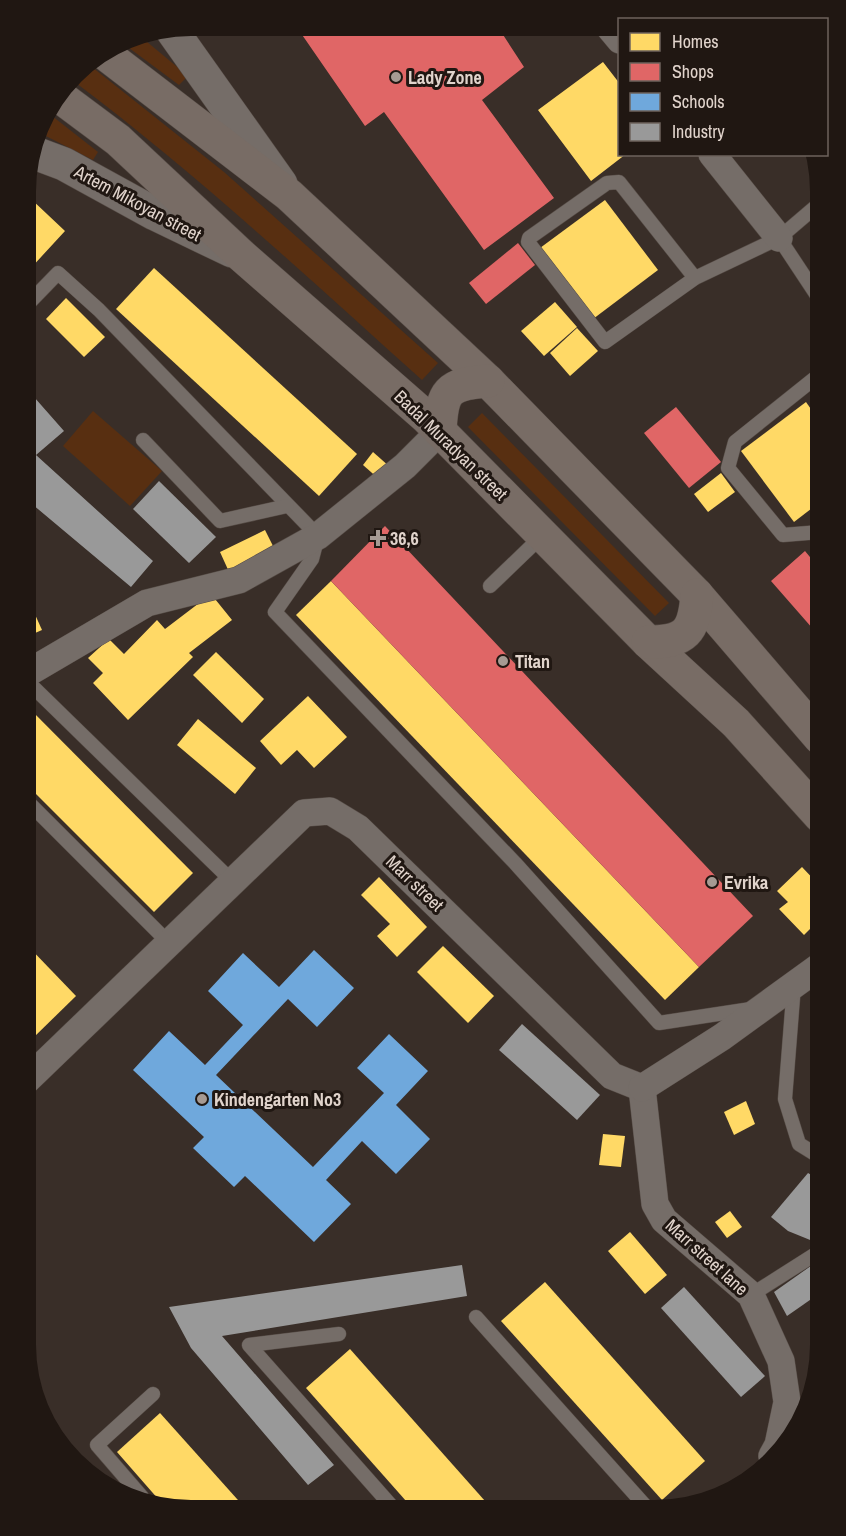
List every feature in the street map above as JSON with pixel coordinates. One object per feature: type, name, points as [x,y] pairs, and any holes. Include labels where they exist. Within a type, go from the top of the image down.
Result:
[{"type":"main road","points":[[176,37],[289,195]]},
{"type":"main road","points":[[111,58],[289,195],[488,381],[697,595],[810,726]]},
{"type":"main road","name":"Badal Muradyan street","points":[[65,101],[118,140],[242,256],[440,431],[648,642],[736,723],[810,805]]},
{"type":"main road","points":[[42,149],[64,164]]},
{"type":"main road","name":"Artem Mikoyan street","points":[[40,155],[64,164],[154,214],[242,256]]},
{"type":"main road","points":[[440,431],[441,409],[449,390],[460,383],[488,381]]},
{"type":"main road","points":[[648,642],[668,642],[686,633],[695,615],[697,595]]},
{"type":"street","points":[[713,156],[779,238]]},
{"type":"street","points":[[36,668],[147,603],[239,580],[318,536],[405,466],[440,431]]},
{"type":"street","name":"Marr street","points":[[36,1065],[169,943],[304,813],[330,810],[358,828],[612,1077],[642,1088]]},
{"type":"street","points":[[642,1088],[722,1037],[810,973]]},
{"type":"street","name":"Marr street lane","points":[[642,1088],[655,1204],[664,1220],[751,1295],[781,1361],[795,1402],[784,1431]]},
{"type":"lane","points":[[695,278],[619,182],[607,183],[529,238],[528,242],[605,342],[695,278],[779,238],[810,212]]},
{"type":"lane","points":[[779,238],[810,285]]},
{"type":"lane","points":[[36,296],[58,273],[99,310],[318,536],[312,559],[275,612],[515,863],[659,1023],[762,1007]]},
{"type":"lane","points":[[810,382],[735,442],[728,468],[783,535],[810,533]]},
{"type":"lane","points":[[143,440],[220,521],[287,506]]},
{"type":"lane","points":[[490,586],[543,535]]},
{"type":"lane","points":[[36,690],[233,882]]},
{"type":"lane","points":[[36,810],[169,943]]},
{"type":"lane","points":[[794,985],[785,1099],[799,1144],[810,1151]]},
{"type":"lane","points":[[751,1295],[810,1258]]},
{"type":"lane","points":[[476,1317],[640,1500]]},
{"type":"lane","points":[[339,1334],[249,1345],[386,1500]]},
{"type":"lane","points":[[136,1490],[97,1445],[153,1394]]},
{"type":"shaded area","points":[[147,42],[188,76],[179,85],[130,49]]},
{"type":"shaded area","points":[[95,69],[224,172],[438,363],[422,380],[206,188],[78,85]]},
{"type":"shaded area","points":[[55,118],[98,152],[93,160],[46,136]]},
{"type":"shaded area","points":[[93,411],[162,471],[130,506],[63,446]]},
{"type":"shaded area","points":[[482,413],[669,603],[655,616],[468,427]]},
{"type":"building: Homes","points":[[603,62],[618,81],[618,156],[623,156],[591,181],[538,110]]},
{"type":"building: Homes","points":[[605,200],[658,270],[593,319],[540,248]]},
{"type":"building: Homes","points":[[36,204],[65,231],[36,262]]},
{"type":"building: Homes","points":[[154,268],[357,454],[319,496],[116,309]]},
{"type":"building: Homes","points":[[66,298],[105,337],[84,357],[46,319]]},
{"type":"building: Homes","points":[[555,302],[577,327],[544,356],[521,331]]},
{"type":"building: Homes","points":[[577,328],[598,351],[570,376],[550,353]]},
{"type":"building: Homes","points":[[806,402],[810,408],[810,510],[794,522],[741,451]]},
{"type":"building: Homes","points":[[373,452],[390,467],[380,480],[363,465]]},
{"type":"building: Homes","points":[[721,473],[735,492],[708,512],[694,494]]},
{"type":"building: Homes","points":[[265,530],[276,552],[230,574],[220,552]]},
{"type":"building: Homes","points":[[331,581],[699,967],[665,1000],[296,615]]},
{"type":"building: Homes","points":[[211,594],[232,620],[189,653],[193,657],[128,720],[93,683],[103,673],[88,658],[109,639],[124,654],[157,620],[165,629]]},
{"type":"building: Homes","points":[[36,617],[42,630],[36,633]]},
{"type":"building: Homes","points":[[216,652],[264,699],[242,723],[193,675]]},
{"type":"building: Homes","points":[[308,696],[347,737],[314,768],[297,750],[281,765],[260,741]]},
{"type":"building: Homes","points":[[36,715],[193,873],[154,912],[36,794]]},
{"type":"building: Homes","points":[[198,719],[256,768],[235,794],[177,745]]},
{"type":"building: Homes","points":[[802,867],[810,875],[810,929],[804,935],[779,909],[788,902],[777,891]]},
{"type":"building: Homes","points":[[379,877],[427,927],[397,957],[377,936],[390,924],[361,895]]},
{"type":"building: Homes","points":[[443,946],[494,996],[468,1023],[417,972]]},
{"type":"building: Homes","points":[[36,954],[76,996],[36,1035]]},
{"type":"building: Homes","points":[[746,1101],[755,1124],[734,1135],[724,1112]]},
{"type":"building: Homes","points":[[603,1134],[625,1136],[621,1167],[599,1165]]},
{"type":"building: Homes","points":[[730,1211],[742,1227],[727,1238],[715,1222]]},
{"type":"building: Homes","points":[[630,1232],[667,1275],[645,1294],[608,1251]]},
{"type":"building: Homes","points":[[545,1282],[705,1461],[662,1500],[501,1321]]},
{"type":"building: Homes","points":[[350,1349],[484,1500],[405,1500],[306,1388]]},
{"type":"building: Homes","points":[[160,1413],[238,1500],[191,1500],[155,1496],[117,1452]]},
{"type":"building: Shops","points":[[303,36],[504,36],[524,67],[482,100],[554,198],[484,250],[384,112],[365,126]]},
{"type":"building: Shops","points":[[518,243],[535,265],[486,304],[469,283]]},
{"type":"building: Shops","points":[[676,407],[721,462],[689,488],[644,433]]},
{"type":"building: Shops","points":[[385,526],[753,916],[699,967],[331,581]]},
{"type":"building: Shops","points":[[805,551],[810,557],[810,626],[771,581]]},
{"type":"building: Schools","name":"Kindengarten No3","points":[[314,950],[354,988],[317,1027],[288,999],[216,1075],[313,1167],[384,1093],[357,1068],[389,1034],[428,1071],[396,1105],[430,1139],[396,1174],[362,1141],[326,1180],[351,1204],[314,1242],[245,1176],[234,1187],[193,1148],[204,1137],[133,1070],[169,1031],[205,1065],[243,1025],[208,991],[243,953],[279,987]]},
{"type":"building: Industry","points":[[36,399],[64,431],[36,455]]},
{"type":"building: Industry","points":[[36,455],[153,561],[131,587],[36,507]]},
{"type":"building: Industry","points":[[159,481],[216,537],[189,563],[133,509]]},
{"type":"building: Industry","points":[[522,1024],[600,1095],[577,1120],[499,1050]]},
{"type":"building: Industry","points":[[808,1173],[810,1174],[810,1240],[788,1231],[771,1217]]},
{"type":"building: Industry","points":[[462,1265],[467,1296],[222,1336],[334,1465],[308,1485],[191,1348],[169,1307]]},
{"type":"building: Industry","points":[[810,1267],[810,1300],[787,1316],[774,1292]]},
{"type":"building: Industry","points":[[684,1287],[765,1376],[741,1397],[661,1308]]},
{"type":"place","name":"Lady Zone","points":[[396,77]]},
{"type":"place","name":"36,6","points":[[378,538]]},
{"type":"place","name":"Titan","points":[[503,661]]},
{"type":"place","name":"Evrika","points":[[712,882]]},
{"type":"place","name":"Kindengarten No3","points":[[202,1099]]}]
